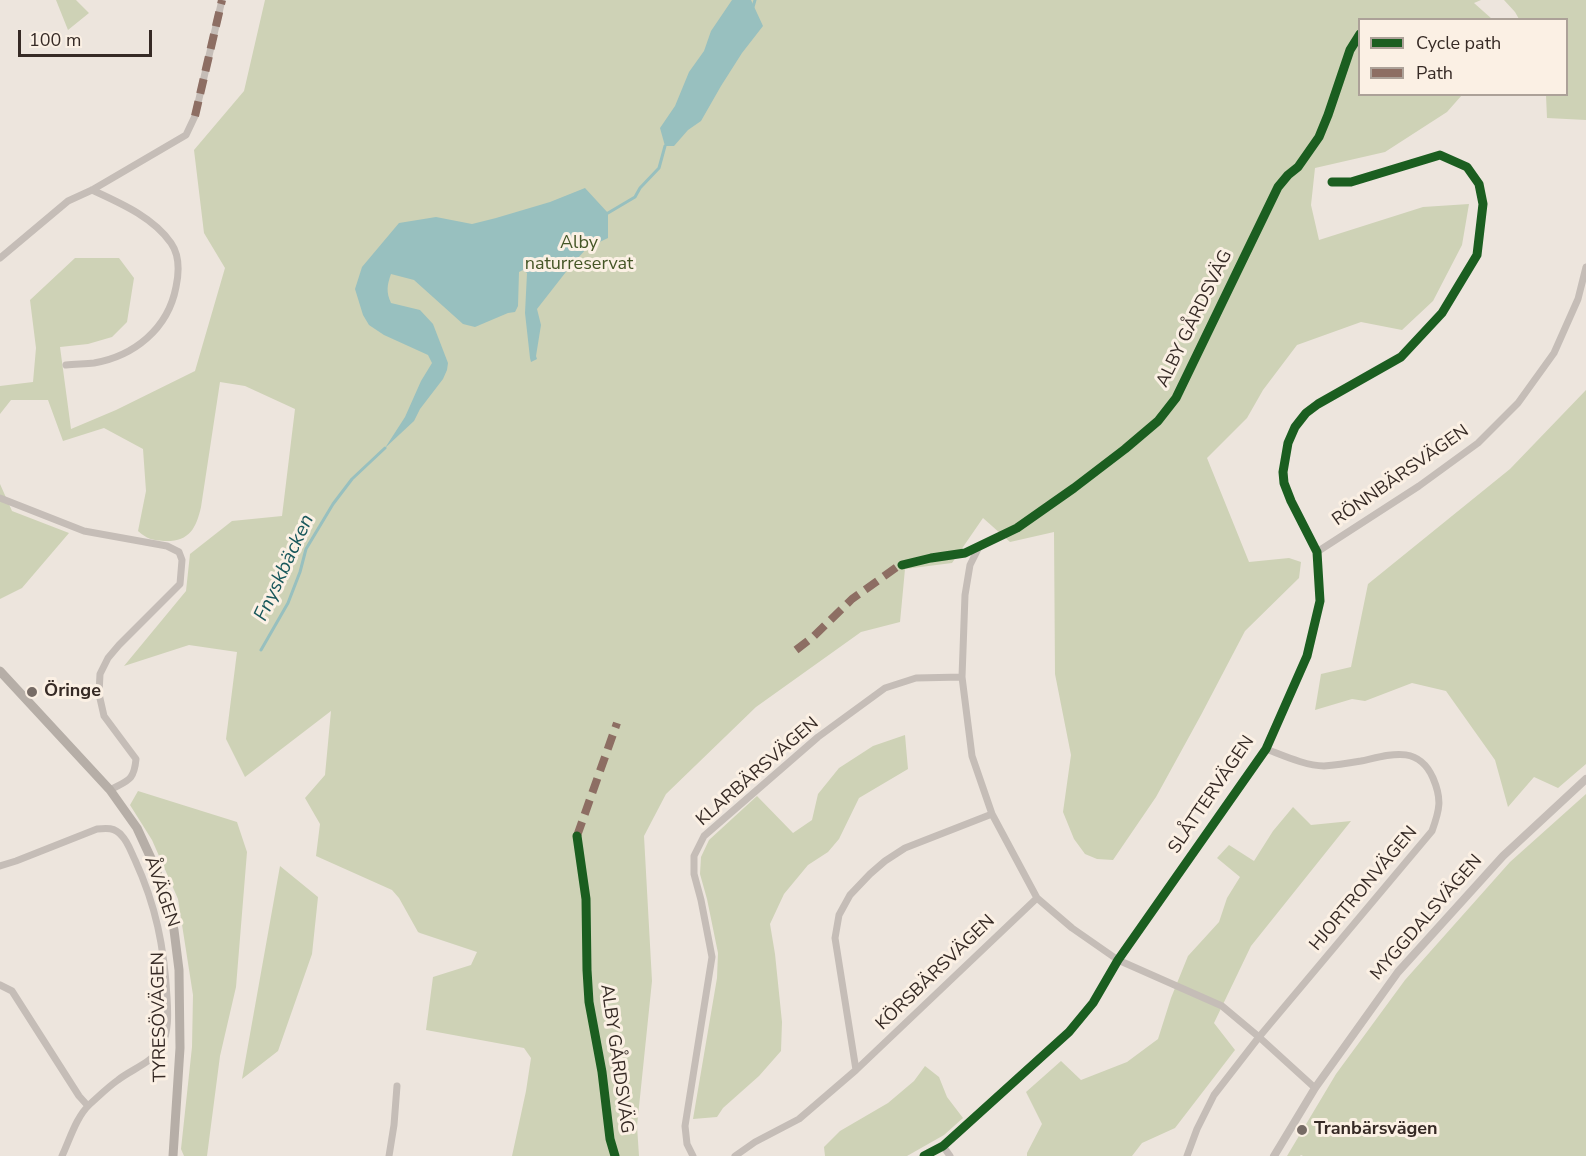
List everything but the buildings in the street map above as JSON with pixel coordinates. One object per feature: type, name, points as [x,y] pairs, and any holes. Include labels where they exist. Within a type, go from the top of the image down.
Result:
[{"type":"main road","name":"TYRESÖVÄGEN","points":[[0,671],[110,790],[137,828],[155,867],[167,901],[174,930],[179,970],[180,1048],[171,1156]]},
{"type":"street","points":[[0,258],[68,201],[92,190],[186,135],[195,116],[222,0]]},
{"type":"street","name":"SLÅTTERVÄGEN","points":[[924,1156],[944,1146],[1070,1032],[1093,1003],[1118,960],[1266,749],[1307,656],[1320,601],[1317,552],[1284,483],[1285,458],[1295,426],[1318,404],[1401,357],[1443,313],[1477,255],[1483,204],[1479,184],[1467,167],[1440,155],[1351,182],[1332,182]]},
{"type":"street","points":[[66,365],[94,363],[138,347],[161,322],[172,303],[177,284],[177,257],[170,241],[142,216],[119,202],[92,190]]},
{"type":"street","name":"RÖNNBÄRSVÄGEN","points":[[1317,552],[1419,486],[1470,449],[1518,403],[1554,352],[1578,299],[1586,267]]},
{"type":"street","points":[[0,498],[84,531],[167,546],[179,552],[182,560],[180,584],[119,645],[108,658],[100,674],[99,694],[104,716],[136,759],[132,778],[110,790]]},
{"type":"street","points":[[979,547],[970,565],[965,595],[962,677],[972,756],[992,814],[1038,898],[1072,928],[1118,960],[1222,1006],[1315,1088]]},
{"type":"street","name":"KLARBÄRSVÄGEN","points":[[693,1156],[687,1144],[685,1126],[712,957],[694,874],[694,856],[704,836],[818,737],[885,688],[916,678],[962,677]]},
{"type":"street","name":"HJORTRONVÄGEN","points":[[1259,1037],[1432,831],[1439,812],[1438,791],[1428,767],[1417,757],[1393,753],[1322,766],[1288,758],[1266,749]]},
{"type":"street","name":"MYGGDALSVÄGEN","points":[[1274,1156],[1315,1088],[1398,972],[1503,856],[1586,779]]},
{"type":"street","points":[[856,1070],[835,938],[839,915],[850,895],[885,861],[905,848],[992,814]]},
{"type":"street","name":"ÅVÄGEN","points":[[0,866],[97,829],[110,828],[122,835],[147,886],[159,927],[165,968],[167,1007],[166,1032],[161,1046],[154,1057],[118,1080],[88,1106],[74,1128],[62,1156]]},
{"type":"street","name":"KÖRSBÄRSVÄGEN","points":[[735,1156],[755,1142],[800,1119],[856,1070],[1038,898]]},
{"type":"street","points":[[0,985],[12,991],[79,1096],[88,1106]]},
{"type":"street","points":[[1187,1156],[1214,1095],[1259,1037]]},
{"type":"street","points":[[389,1156],[397,1086]]},
{"type":"street","points":[[944,1146],[950,1156]]},
{"type":"green space","points":[[56,0],[76,0],[89,13],[68,30]]},
{"type":"green space","name":"Alby naturreservat","points":[[265,0],[1481,0],[1474,3],[1491,18],[1358,18],[1358,96],[1461,96],[1447,112],[1385,152],[1315,168],[1311,205],[1319,240],[1423,207],[1469,204],[1462,245],[1433,301],[1402,330],[1361,322],[1297,345],[1263,390],[1247,418],[1207,458],[1249,562],[1289,558],[1301,562],[1299,578],[1245,631],[1156,797],[1113,860],[1097,859],[1085,854],[1074,839],[1063,812],[1071,755],[1055,674],[1054,532],[1010,542],[983,518],[952,563],[905,569],[900,622],[861,632],[756,707],[666,794],[644,836],[652,981],[637,1126],[639,1156],[512,1156],[531,1058],[524,1048],[426,1030],[433,977],[471,965],[477,952],[418,932],[392,890],[316,856],[320,824],[305,798],[325,775],[331,711],[245,777],[226,739],[237,652],[189,645],[124,666],[186,591],[190,554],[232,521],[282,516],[295,409],[245,386],[220,382],[197,522],[190,533],[173,541],[150,539],[138,531],[146,491],[143,449],[104,428],[63,441],[48,400],[11,400],[0,414],[0,386],[33,382],[36,348],[30,300],[75,258],[119,258],[134,278],[127,322],[112,337],[88,344],[60,347],[71,429],[116,410],[195,371],[225,268],[204,233],[194,150],[244,91]]},
{"type":"green space","points":[[1504,0],[1586,0],[1586,120],[1547,118],[1546,96],[1568,96],[1568,18],[1518,18]]},
{"type":"green space","points":[[1586,390],[1586,764],[1558,788],[1534,777],[1508,807],[1495,760],[1446,691],[1412,683],[1365,701],[1352,699],[1315,710],[1321,674],[1351,667],[1368,584],[1510,469]]},
{"type":"green space","points":[[0,484],[12,511],[69,533],[22,588],[0,599]]},
{"type":"green space","points":[[905,735],[908,769],[859,798],[839,839],[828,852],[808,865],[784,894],[770,924],[782,1022],[781,1051],[759,1076],[723,1108],[717,1117],[693,1119],[717,978],[718,953],[700,874],[701,857],[709,840],[757,796],[793,833],[812,820],[818,794],[839,768],[873,746]]},
{"type":"green space","points":[[138,791],[237,822],[247,852],[236,987],[220,1056],[207,1156],[184,1156],[181,1149],[192,1047],[193,995],[178,899],[152,840],[130,805]]},
{"type":"green space","points":[[1586,794],[1586,1156],[1287,1156],[1336,1074],[1405,980],[1510,862]]},
{"type":"green space","points":[[1293,807],[1311,825],[1351,821],[1251,946],[1214,1023],[1235,1050],[1175,1128],[1142,1143],[1132,1156],[1027,1156],[1042,1124],[1026,1092],[1061,1061],[1081,1080],[1127,1062],[1158,1039],[1188,956],[1219,922],[1227,898],[1240,877],[1217,858],[1229,845],[1254,861],[1273,831]]},
{"type":"green space","points":[[280,866],[318,897],[312,954],[278,1051],[242,1079]]},
{"type":"green space","points":[[925,1066],[939,1077],[947,1097],[963,1118],[944,1135],[907,1156],[825,1156],[824,1147],[840,1131],[888,1103],[914,1081]]},
{"type":"water","points":[[732,0],[751,0],[763,26],[742,53],[701,121],[688,130],[674,146],[665,146],[660,128],[675,106],[689,72],[704,51],[711,31]]},
{"type":"water","points":[[585,188],[608,213],[608,238],[587,248],[537,309],[541,325],[537,359],[531,362],[525,313],[527,273],[523,270],[519,272],[518,306],[515,312],[475,327],[463,324],[414,280],[391,274],[388,295],[391,303],[420,310],[433,324],[448,363],[443,379],[420,409],[414,421],[385,448],[405,417],[432,363],[428,355],[384,335],[369,325],[363,315],[355,289],[362,267],[399,223],[436,217],[472,224],[550,202]]},
{"type":"waterway","name":"Fnyskbäcken","points":[[753,7],[755,0]]},
{"type":"waterway","points":[[608,213],[635,197],[640,188],[659,168],[665,146]]},
{"type":"waterway","name":"Fnyskbäcken","points":[[261,650],[288,603],[306,549],[333,504],[352,479],[385,448]]},
{"type":"marked path","points":[[195,116],[222,0]]},
{"type":"marked path","points":[[796,650],[852,599],[902,565]]},
{"type":"marked path","points":[[577,836],[617,723]]},
{"type":"cycle path","name":"ALBY GÅRDSVÄG","points":[[902,565],[965,553],[1017,528],[1074,488],[1158,421],[1176,398],[1278,187],[1298,167],[1319,137],[1350,50],[1358,37]]},
{"type":"cycle path","points":[[924,1156],[943,1146],[1069,1032],[1093,1003],[1118,960],[1266,749],[1307,656],[1320,601],[1317,552],[1284,483],[1283,472],[1288,443],[1295,427],[1306,413],[1401,357],[1442,313],[1477,255],[1483,204],[1479,184],[1467,167],[1440,155],[1351,182],[1332,182]]},
{"type":"cycle path","name":"ALBY GÅRDSVÄG","points":[[577,836],[586,899],[589,1002],[602,1072],[610,1139],[615,1156]]},
{"type":"place","name":"Öringe","points":[[32,692]]},
{"type":"place","name":"Tranbärsvägen","points":[[1302,1130]]}]
